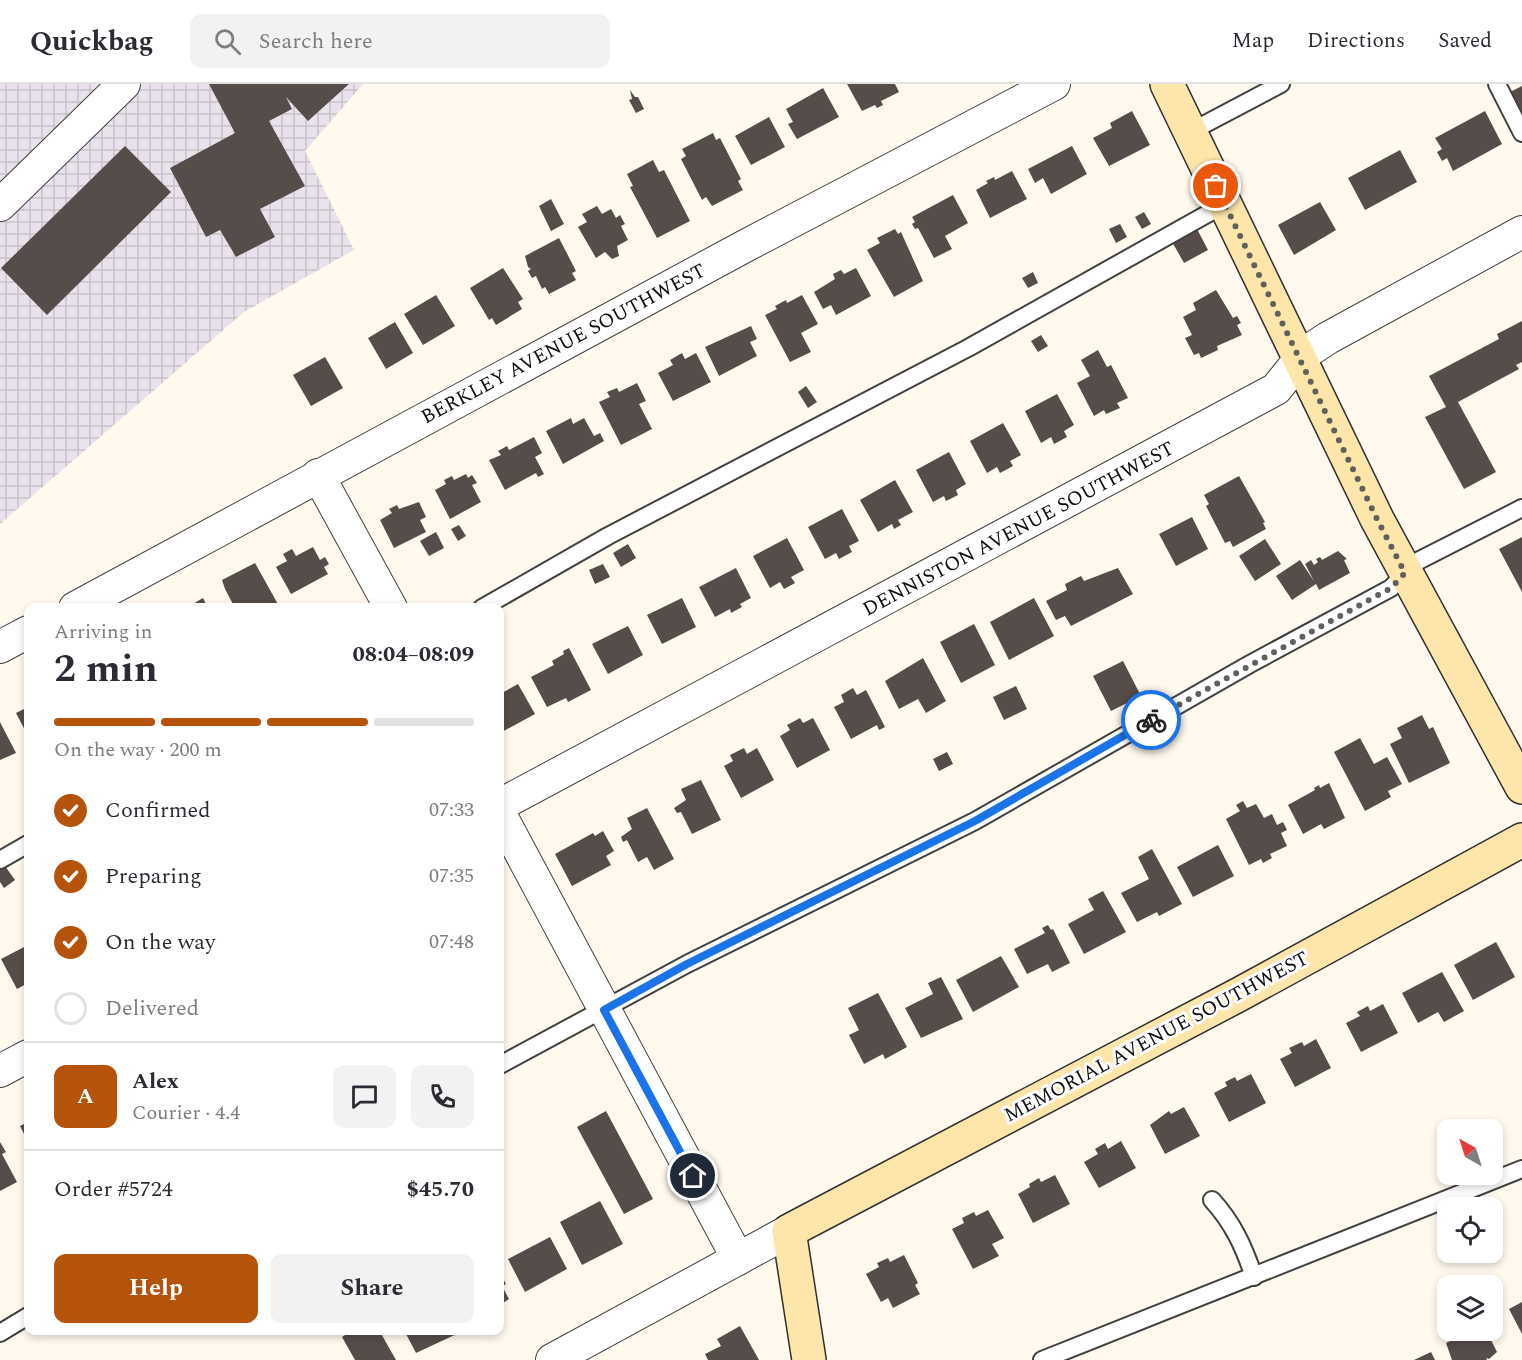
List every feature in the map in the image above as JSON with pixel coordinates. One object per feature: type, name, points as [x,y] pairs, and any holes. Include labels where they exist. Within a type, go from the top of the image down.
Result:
[{"type":"street","points":[[0,205],[124,84]]},
{"type":"street","name":"BERKLEY AVENUE SOUTHWEST","points":[[84,603],[318,475],[1054,84]]},
{"type":"street","points":[[1167,84],[1405,573],[1522,788]]},
{"type":"street","name":"DENNISTON AVENUE SOUTHWEST","points":[[504,803],[1276,388],[1305,353],[1338,332],[1522,232]]},
{"type":"street","points":[[318,475],[388,603]]},
{"type":"street","points":[[0,647],[24,634]]},
{"type":"street","points":[[504,822],[738,1259]]},
{"type":"street","name":"MEMORIAL AVENUE SOUTHWEST","points":[[789,1231],[1240,994],[1522,840]]},
{"type":"street","points":[[0,1071],[24,1058]]},
{"type":"street","points":[[552,1360],[789,1231],[809,1360]]},
{"type":"lane","points":[[1190,132],[1281,84]]},
{"type":"lane","points":[[1497,84],[1522,132]]},
{"type":"lane","points":[[491,603],[608,537],[968,348],[1225,204]]},
{"type":"lane","points":[[504,1063],[687,964],[975,821],[1250,664],[1391,588],[1418,561],[1522,507]]},
{"type":"lane","points":[[0,860],[24,846]]},
{"type":"lane","points":[[1042,1360],[1522,1169]]},
{"type":"lane","points":[[1212,1200],[1228,1217],[1244,1246],[1254,1277]]},
{"type":"lane","points":[[0,1333],[24,1318]]},
{"type":"shaded area","points":[[0,84],[363,84],[305,151],[354,250],[244,312],[0,524]]},
{"type":"building","points":[[209,84],[349,84],[308,121],[286,97],[292,109],[269,121],[305,186],[260,209],[275,237],[236,257],[220,230],[206,237],[170,168],[235,133]]},
{"type":"building","points":[[847,84],[895,84],[899,92],[881,101],[883,105],[877,108],[875,105],[862,111]]},
{"type":"building","points":[[1522,86],[1522,118],[1508,93]]},
{"type":"building","points":[[823,88],[839,117],[797,139],[788,124],[793,122],[786,109]]},
{"type":"building","points":[[630,90],[635,97],[638,97],[644,109],[636,113],[629,100],[632,99]]},
{"type":"building","points":[[1132,111],[1150,145],[1109,166],[1093,138],[1112,128],[1110,123]]},
{"type":"building","points":[[1485,111],[1502,144],[1453,171],[1447,158],[1442,161],[1437,152],[1442,149],[1435,138]]},
{"type":"building","points":[[769,117],[785,147],[751,165],[735,136]]},
{"type":"building","points":[[713,133],[716,140],[720,138],[741,179],[738,181],[743,190],[712,206],[706,197],[702,200],[681,159],[686,156],[682,149]]},
{"type":"building","points":[[125,146],[171,192],[47,315],[1,268]]},
{"type":"building","points":[[1072,146],[1087,174],[1051,194],[1043,178],[1035,183],[1028,169]]},
{"type":"building","points":[[1400,150],[1417,182],[1365,210],[1348,178]]},
{"type":"building","points":[[653,160],[659,172],[664,170],[690,221],[657,238],[630,187],[633,186],[627,174]]},
{"type":"building","points":[[1012,171],[1027,199],[990,218],[976,190],[988,183],[986,181],[994,177],[995,180]]},
{"type":"building","points":[[953,195],[968,223],[945,236],[952,249],[934,258],[918,228],[915,229],[912,224],[915,222],[912,217]]},
{"type":"building","points":[[551,199],[564,224],[551,231],[539,206]]},
{"type":"building","points":[[1320,202],[1336,230],[1294,255],[1278,225]]},
{"type":"building","points":[[597,206],[602,214],[611,209],[616,218],[620,215],[625,224],[621,226],[628,240],[617,246],[619,256],[612,259],[605,252],[596,258],[578,227],[587,222],[582,214]]},
{"type":"building","points":[[1144,212],[1151,224],[1142,229],[1135,217]]},
{"type":"building","points":[[1120,224],[1127,237],[1116,243],[1109,229]]},
{"type":"building","points":[[1196,227],[1208,250],[1184,263],[1171,240]]},
{"type":"building","points":[[895,229],[898,234],[901,232],[923,281],[894,297],[867,250],[880,243],[877,238]]},
{"type":"building","points":[[559,238],[576,271],[572,273],[576,280],[549,294],[545,287],[542,289],[536,276],[532,278],[525,256]]},
{"type":"building","points":[[503,268],[523,299],[518,302],[522,309],[496,325],[492,318],[489,320],[470,288]]},
{"type":"building","points":[[856,268],[871,296],[836,315],[831,305],[823,309],[814,292],[835,279],[833,274],[841,270],[844,274]]},
{"type":"building","points":[[1033,272],[1038,283],[1028,288],[1022,278]]},
{"type":"building","points":[[1216,290],[1233,318],[1237,316],[1241,323],[1237,325],[1242,335],[1217,346],[1218,350],[1201,358],[1199,353],[1194,355],[1185,338],[1192,335],[1183,317],[1196,310],[1193,303]]},
{"type":"building","points":[[436,295],[455,326],[423,345],[404,314]]},
{"type":"building","points":[[802,295],[818,324],[801,333],[811,352],[790,362],[765,315],[777,309],[775,306],[786,300],[787,303]]},
{"type":"building","points":[[1522,321],[1522,362],[1516,365],[1519,369],[1458,402],[1496,472],[1464,489],[1425,417],[1446,407],[1429,376],[1499,339],[1497,334]]},
{"type":"building","points":[[395,322],[413,353],[386,369],[368,338]]},
{"type":"building","points":[[751,326],[757,339],[750,342],[757,356],[719,376],[705,347]]},
{"type":"building","points":[[1041,335],[1048,346],[1038,352],[1031,341]]},
{"type":"building","points":[[1098,350],[1107,367],[1111,365],[1128,398],[1117,403],[1120,408],[1106,414],[1104,410],[1094,416],[1077,383],[1090,376],[1081,360]]},
{"type":"building","points":[[682,353],[685,359],[696,353],[711,382],[673,401],[658,373],[673,365],[670,360]]},
{"type":"building","points":[[325,357],[343,388],[311,406],[293,375]]},
{"type":"building","points":[[637,383],[646,401],[639,404],[652,429],[621,445],[599,402],[610,397],[607,392],[617,388],[619,392]]},
{"type":"building","points":[[806,386],[817,402],[808,408],[798,392]]},
{"type":"building","points":[[1057,394],[1074,425],[1064,431],[1067,437],[1054,444],[1051,437],[1041,443],[1025,411]]},
{"type":"building","points":[[571,418],[573,424],[584,418],[594,436],[600,433],[604,441],[563,464],[546,431]]},
{"type":"building","points":[[1003,423],[1021,455],[1010,461],[1013,466],[1000,473],[997,467],[987,473],[970,441]]},
{"type":"building","points":[[534,437],[542,453],[535,457],[544,474],[538,477],[536,473],[505,490],[489,460],[501,455],[498,451],[507,446],[509,450]]},
{"type":"building","points":[[949,452],[966,484],[956,490],[958,495],[946,501],[944,496],[933,502],[916,470]]},
{"type":"building","points":[[466,474],[468,478],[472,475],[477,483],[472,485],[481,502],[450,519],[435,490],[446,484],[444,480],[452,476],[454,480]]},
{"type":"building","points":[[1239,476],[1265,522],[1263,523],[1266,529],[1233,547],[1230,541],[1225,543],[1206,506],[1209,504],[1204,495]]},
{"type":"building","points":[[895,480],[913,512],[898,520],[901,525],[894,529],[892,524],[878,532],[860,500]]},
{"type":"building","points":[[419,502],[426,517],[420,520],[426,532],[394,548],[380,520],[392,513],[389,509],[397,505],[399,509]]},
{"type":"building","points":[[842,509],[859,541],[849,546],[852,552],[839,559],[836,553],[825,559],[808,527]]},
{"type":"building","points":[[1192,517],[1208,549],[1176,566],[1159,534]]},
{"type":"building","points":[[459,525],[466,536],[458,541],[451,529]]},
{"type":"building","points":[[436,532],[444,548],[429,556],[420,541]]},
{"type":"building","points":[[1522,537],[1522,592],[1499,549]]},
{"type":"building","points":[[787,538],[804,570],[791,577],[795,583],[784,589],[780,582],[770,588],[753,556]]},
{"type":"building","points":[[1265,539],[1281,564],[1255,581],[1239,556]]},
{"type":"building","points":[[628,544],[636,558],[621,567],[613,553]]},
{"type":"building","points":[[313,547],[320,560],[325,557],[329,564],[324,567],[328,574],[291,594],[276,567],[287,561],[283,554],[292,549],[296,556]]},
{"type":"building","points":[[1338,551],[1347,559],[1344,560],[1350,573],[1319,590],[1316,584],[1292,600],[1276,576],[1300,560],[1314,581],[1305,564],[1311,560],[1314,565],[1318,562],[1316,559],[1320,557],[1322,560]]},
{"type":"building","points":[[255,563],[277,603],[232,603],[222,580]]},
{"type":"building","points":[[603,564],[610,577],[595,584],[589,570]]},
{"type":"building","points":[[736,568],[751,598],[731,613],[730,609],[715,617],[699,587]]},
{"type":"building","points":[[1118,568],[1133,594],[1071,626],[1065,616],[1056,620],[1046,601],[1067,590],[1065,584],[1081,576],[1084,581]]},
{"type":"building","points":[[203,598],[206,603],[194,603]]},
{"type":"building","points":[[682,598],[696,627],[662,644],[647,615]]},
{"type":"building","points":[[1034,598],[1054,636],[1009,660],[990,622]]},
{"type":"building","points":[[974,624],[995,665],[961,683],[940,642]]},
{"type":"building","points":[[628,626],[643,655],[608,674],[592,644]]},
{"type":"building","points":[[569,648],[591,690],[568,702],[566,698],[547,707],[531,677],[554,665],[552,661]]},
{"type":"building","points":[[923,658],[946,701],[926,713],[918,699],[899,709],[885,681]]},
{"type":"building","points":[[1123,661],[1141,696],[1111,711],[1093,676]]},
{"type":"building","points":[[518,684],[535,714],[504,731],[504,692]]},
{"type":"building","points":[[1016,686],[1027,709],[1004,720],[993,697]]},
{"type":"building","points":[[853,688],[857,695],[866,690],[885,727],[879,730],[877,725],[851,739],[834,707],[844,702],[841,695]]},
{"type":"building","points":[[24,709],[24,728],[16,713]]},
{"type":"building","points":[[1422,715],[1429,729],[1433,727],[1450,763],[1409,783],[1390,744],[1402,738],[1397,728]]},
{"type":"building","points":[[800,718],[803,723],[813,718],[830,750],[797,768],[780,736],[790,730],[787,725]]},
{"type":"building","points":[[0,722],[16,753],[0,760]]},
{"type":"building","points":[[1360,738],[1374,764],[1387,757],[1402,784],[1388,791],[1391,797],[1365,811],[1334,752]]},
{"type":"building","points":[[744,748],[747,754],[757,748],[774,780],[741,798],[724,766],[733,761],[730,755]]},
{"type":"building","points":[[947,752],[953,764],[939,771],[933,759]]},
{"type":"building","points":[[701,780],[721,820],[692,834],[681,812],[677,813],[674,808],[686,800],[681,789]]},
{"type":"building","points":[[1329,783],[1345,818],[1324,829],[1321,824],[1303,834],[1288,805],[1315,790],[1314,788],[1319,785],[1320,788]]},
{"type":"building","points":[[1243,801],[1247,808],[1256,804],[1264,818],[1272,814],[1277,825],[1283,822],[1287,830],[1281,833],[1287,846],[1270,854],[1272,858],[1263,863],[1261,859],[1249,865],[1226,819],[1240,811],[1236,805]]},
{"type":"building","points":[[647,808],[674,859],[654,870],[647,857],[638,862],[627,840],[623,842],[621,837],[632,829],[627,818]]},
{"type":"building","points":[[603,831],[614,851],[606,856],[611,865],[572,886],[555,854],[593,833],[595,836]]},
{"type":"building","points":[[1218,845],[1234,876],[1193,897],[1177,867]]},
{"type":"building","points":[[1152,849],[1182,904],[1159,916],[1157,912],[1137,922],[1121,893],[1149,879],[1138,857]]},
{"type":"building","points":[[5,866],[15,880],[4,888],[0,882],[0,869]]},
{"type":"building","points":[[1103,891],[1126,932],[1084,954],[1068,924],[1094,910],[1088,899]]},
{"type":"building","points":[[1048,925],[1051,930],[1053,929],[1070,963],[1052,972],[1048,964],[1027,974],[1014,949],[1045,933],[1042,928]]},
{"type":"building","points":[[1496,942],[1515,977],[1473,1000],[1454,965]]},
{"type":"building","points":[[24,947],[24,985],[17,989],[1,959]]},
{"type":"building","points":[[1001,956],[1019,987],[973,1012],[956,980]]},
{"type":"building","points":[[1442,972],[1464,1011],[1444,1022],[1438,1012],[1418,1023],[1402,993]]},
{"type":"building","points":[[941,977],[963,1019],[921,1038],[905,1008],[933,994],[928,983]]},
{"type":"building","points":[[878,993],[907,1047],[885,1059],[883,1054],[864,1064],[849,1035],[859,1030],[848,1008]]},
{"type":"building","points":[[1383,1004],[1398,1033],[1361,1052],[1346,1023],[1360,1016],[1357,1012],[1368,1006],[1370,1011]]},
{"type":"building","points":[[1316,1039],[1331,1068],[1295,1087],[1280,1059],[1292,1053],[1289,1048],[1302,1042],[1304,1046]]},
{"type":"building","points":[[1251,1074],[1266,1103],[1229,1122],[1214,1093],[1227,1086],[1225,1082],[1235,1077],[1237,1081]]},
{"type":"building","points":[[1184,1107],[1200,1136],[1165,1154],[1150,1125],[1169,1111],[1171,1114]]},
{"type":"building","points":[[606,1111],[653,1199],[624,1214],[577,1127]]},
{"type":"building","points":[[1121,1141],[1136,1168],[1099,1188],[1084,1162],[1098,1154],[1095,1149],[1105,1143],[1108,1149]]},
{"type":"building","points":[[0,1142],[6,1152],[2,1154],[17,1182],[0,1191]]},
{"type":"building","points":[[1055,1175],[1070,1204],[1033,1223],[1018,1194],[1039,1178],[1041,1182]]},
{"type":"building","points":[[600,1201],[623,1244],[582,1265],[560,1222]]},
{"type":"building","points":[[988,1210],[1004,1238],[992,1244],[999,1256],[973,1269],[952,1229],[964,1223],[962,1218],[974,1212],[976,1216]]},
{"type":"building","points":[[550,1237],[567,1269],[525,1292],[508,1259]]},
{"type":"building","points":[[904,1255],[918,1283],[915,1285],[920,1294],[893,1308],[888,1298],[881,1302],[866,1274],[879,1267],[877,1263],[888,1258],[890,1262]]},
{"type":"building","points":[[504,1290],[509,1299],[504,1302]]},
{"type":"building","points":[[1522,1302],[1522,1334],[1509,1309]]},
{"type":"building","points":[[740,1326],[759,1360],[708,1360],[705,1354],[721,1346],[717,1339]]},
{"type":"building","points":[[345,1335],[382,1335],[396,1360],[355,1360],[342,1337]]},
{"type":"building","points":[[407,1335],[455,1335],[416,1353]]},
{"type":"building","points":[[1450,1341],[1492,1341],[1497,1352],[1489,1359],[1486,1358],[1487,1360],[1452,1360],[1446,1343]]},
{"type":"building","points":[[1431,1352],[1435,1360],[1414,1360]]},
{"type":"way so far","points":[[1151,720],[1391,588],[1405,573],[1216,186]]},
{"type":"route","points":[[693,1176],[604,1010],[687,964],[975,821],[1151,720]]}]
